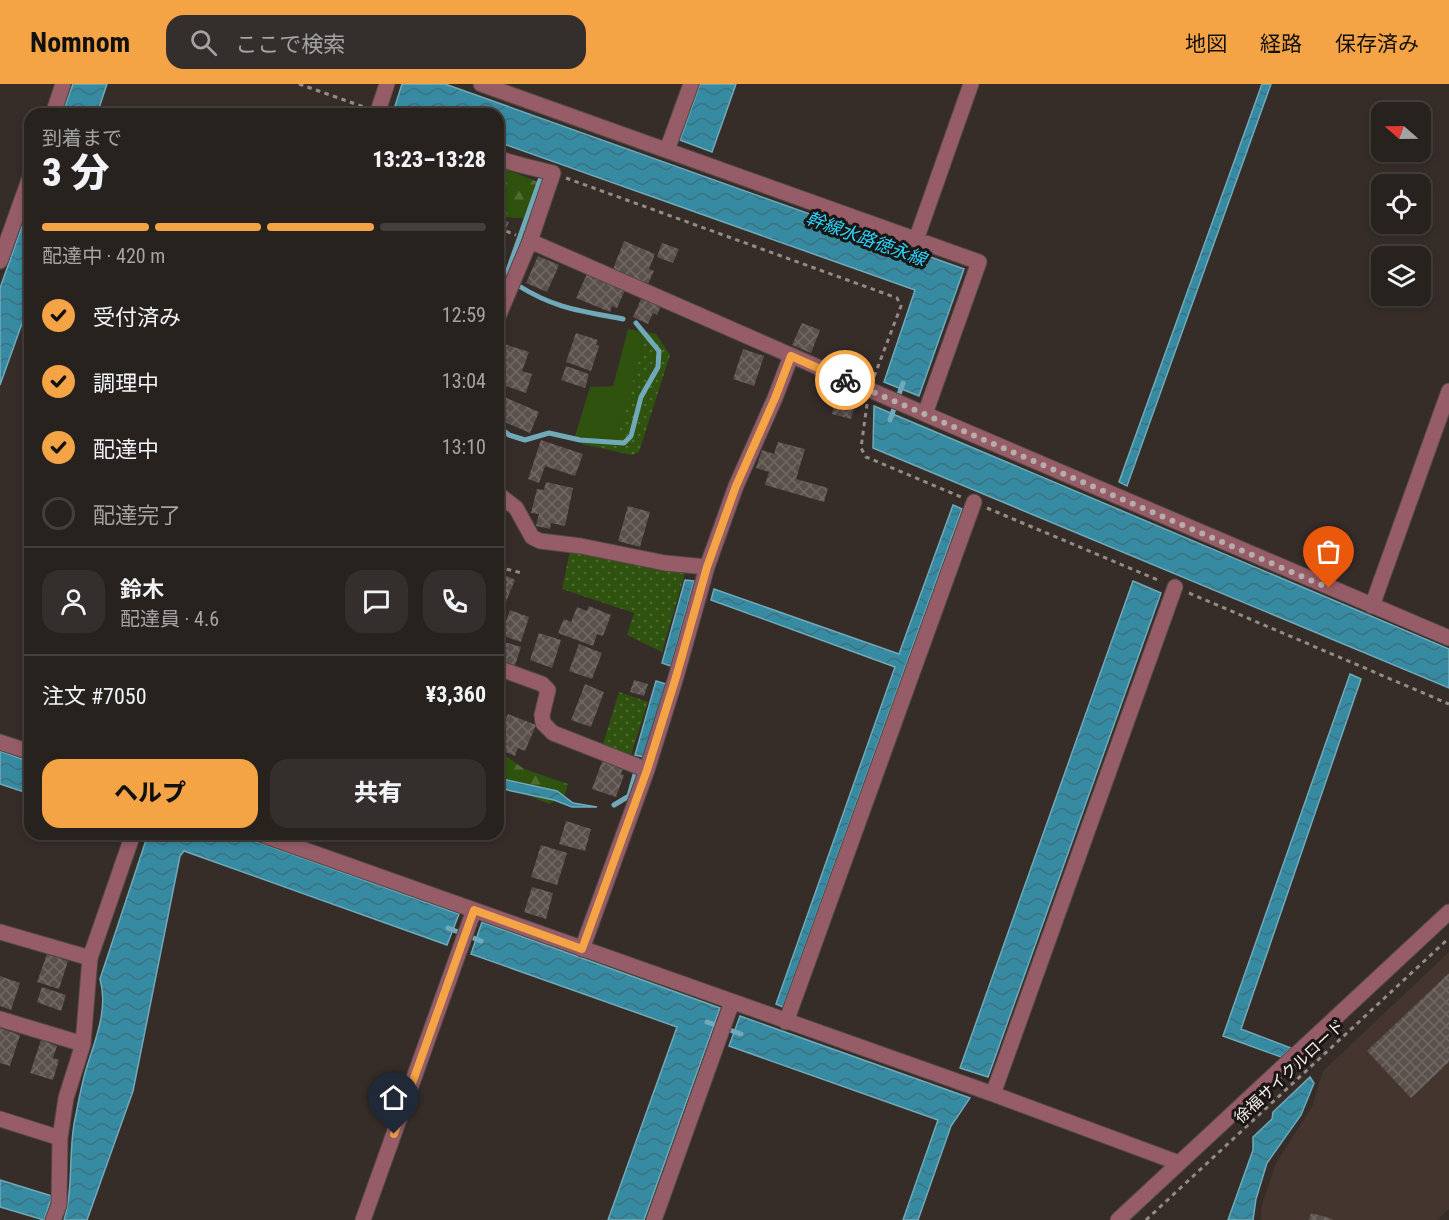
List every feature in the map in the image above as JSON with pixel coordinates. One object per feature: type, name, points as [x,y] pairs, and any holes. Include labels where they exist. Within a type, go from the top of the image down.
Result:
[{"type":"street","points":[[54,108],[63,84]]},
{"type":"street","points":[[481,84],[979,262],[925,414]]},
{"type":"street","points":[[667,150],[691,84]]},
{"type":"street","points":[[916,240],[971,84]]},
{"type":"street","points":[[380,108],[385,88]]},
{"type":"street","points":[[504,160],[518,166],[553,173],[524,239],[504,299]]},
{"type":"street","points":[[0,261],[24,194]]},
{"type":"street","points":[[524,239],[888,399],[1449,638]]},
{"type":"street","points":[[582,949],[647,770],[707,567],[736,486],[791,356]]},
{"type":"street","points":[[1372,606],[1449,391]]},
{"type":"street","points":[[504,499],[516,508],[532,537],[540,541],[581,546],[665,563],[707,567]]},
{"type":"street","points":[[786,1022],[974,502]]},
{"type":"street","points":[[993,1094],[1175,587]]},
{"type":"street","points":[[504,670],[542,684],[548,690],[542,715],[543,723],[553,733],[647,770]]},
{"type":"street","points":[[0,742],[24,751]]},
{"type":"street","points":[[56,1214],[60,1138],[66,1098],[82,1044],[90,958],[131,840]]},
{"type":"street","points":[[277,840],[993,1094],[1179,1163]]},
{"type":"street","points":[[363,1220],[474,910]]},
{"type":"street","points":[[1118,1220],[1449,912]]},
{"type":"street","points":[[0,932],[90,958]]},
{"type":"street","points":[[654,1220],[732,1002]]},
{"type":"street","points":[[0,1019],[82,1044]]},
{"type":"street","points":[[0,1119],[60,1138]]},
{"type":"path","points":[[299,84],[365,108]]},
{"type":"path","points":[[553,173],[897,298],[901,306],[869,390],[861,448],[866,457],[1449,704]]},
{"type":"path","points":[[504,231],[524,239]]},
{"type":"path","points":[[504,568],[522,573]]},
{"type":"path","name":"徐福サイクルロード","points":[[1146,1220],[1449,938]]},
{"type":"shaded area","points":[[1449,952],[1449,1209],[1437,1220],[1261,1220],[1262,1205],[1276,1163],[1312,1107],[1323,1071]]},
{"type":"green space","points":[[504,168],[538,182],[524,218],[504,217]]},
{"type":"green space","points":[[628,329],[635,330],[644,341],[617,438],[575,436],[590,387],[613,386]]},
{"type":"green space","points":[[635,330],[656,334],[670,355],[639,452],[632,455],[582,444],[575,436],[617,437],[644,341]]},
{"type":"green space","points":[[570,551],[685,573],[662,652],[627,635],[634,613],[562,589]]},
{"type":"green space","points":[[619,692],[648,702],[630,758],[602,747]]},
{"type":"green space","points":[[504,754],[524,769],[568,784],[564,796],[549,804],[504,785]]},
{"type":"water","points":[[73,84],[107,84],[99,108],[64,108]]},
{"type":"water","points":[[402,84],[445,84],[964,269],[919,396],[884,382],[915,290],[504,144],[504,108],[401,108],[395,106]]},
{"type":"water","points":[[700,84],[736,84],[712,152],[680,140]]},
{"type":"water","points":[[1262,84],[1271,84],[1127,486],[1119,482]]},
{"type":"water","points":[[24,221],[24,318],[0,385],[0,288]]},
{"type":"water","points":[[874,406],[1449,649],[1449,688],[873,448]]},
{"type":"water","points":[[953,505],[962,509],[783,1007],[776,1004],[895,667],[711,600],[714,589],[899,654]]},
{"type":"water","points":[[685,580],[694,581],[671,666],[662,663]]},
{"type":"water","points":[[1133,581],[1161,593],[988,1077],[960,1068]]},
{"type":"water","points":[[1350,674],[1361,679],[1241,1029],[1291,1048],[1281,1057],[1223,1036]]},
{"type":"water","points":[[656,681],[666,684],[644,757],[635,755]]},
{"type":"water","points":[[0,751],[24,760],[24,792],[0,784]]},
{"type":"water","points":[[504,779],[557,791],[573,803],[597,807],[572,807],[554,800],[504,789]]},
{"type":"water","points":[[146,840],[252,840],[459,914],[447,945],[184,851],[180,856],[133,1091],[87,1220],[64,1220],[69,1195],[75,1119],[102,1015],[100,979]]},
{"type":"water","points":[[482,922],[720,1008],[644,1220],[608,1220],[677,1027],[471,954]]},
{"type":"water","points":[[740,1016],[970,1098],[951,1126],[918,1220],[903,1220],[938,1120],[729,1046]]},
{"type":"water","points":[[1310,1077],[1314,1083],[1301,1115],[1267,1163],[1256,1199],[1253,1220],[1228,1220],[1253,1150],[1253,1137],[1272,1119],[1273,1112]]},
{"type":"water","points":[[0,1180],[52,1196],[44,1220],[0,1207]]},
{"type":"building","points":[[504,220],[509,222],[504,233]]},
{"type":"building","points":[[624,241],[655,254],[649,269],[654,271],[648,284],[613,269]]},
{"type":"building","points":[[662,243],[679,249],[673,263],[657,257]]},
{"type":"building","points":[[538,256],[559,265],[547,292],[526,283]]},
{"type":"building","points":[[587,274],[625,290],[617,308],[612,306],[610,312],[576,298]]},
{"type":"building","points":[[642,297],[661,305],[657,315],[653,313],[648,324],[633,317]]},
{"type":"building","points":[[802,323],[820,330],[811,353],[792,345]]},
{"type":"building","points":[[576,333],[598,340],[596,345],[599,346],[591,371],[566,362]]},
{"type":"building","points":[[504,344],[529,352],[522,371],[532,374],[526,393],[504,385]]},
{"type":"building","points":[[743,349],[764,356],[754,386],[733,379]]},
{"type":"building","points":[[566,366],[589,374],[585,388],[561,380]]},
{"type":"building","points":[[839,389],[858,395],[851,419],[832,414]]},
{"type":"building","points":[[504,397],[539,412],[530,433],[504,422]]},
{"type":"building","points":[[541,440],[583,454],[575,476],[545,466],[539,483],[528,479]]},
{"type":"building","points":[[778,442],[805,449],[796,479],[828,488],[824,502],[765,485],[769,472],[756,468],[762,450],[774,454]]},
{"type":"building","points":[[546,482],[573,488],[565,526],[551,523],[550,529],[536,526],[539,514],[531,513],[537,489],[544,490]]},
{"type":"building","points":[[628,506],[650,512],[640,547],[618,541]]},
{"type":"building","points":[[504,574],[515,580],[504,606]]},
{"type":"building","points":[[589,606],[611,615],[603,636],[597,634],[593,646],[558,633],[564,619],[571,622],[577,607],[587,611]]},
{"type":"building","points":[[510,610],[529,617],[521,642],[504,636],[504,627]]},
{"type":"building","points":[[539,633],[561,640],[552,668],[530,660]]},
{"type":"building","points":[[504,642],[521,647],[514,668],[504,664]]},
{"type":"building","points":[[579,644],[602,653],[592,679],[569,671]]},
{"type":"building","points":[[634,680],[648,684],[644,696],[630,692]]},
{"type":"building","points":[[585,684],[604,692],[591,727],[571,720]]},
{"type":"building","points":[[508,714],[536,725],[525,751],[518,748],[515,756],[504,751],[504,723]]},
{"type":"building","points":[[603,759],[624,766],[621,774],[624,775],[616,797],[592,789]]},
{"type":"building","points":[[566,821],[591,829],[585,851],[559,844]]},
{"type":"building","points":[[541,845],[567,853],[557,885],[531,877]]},
{"type":"building","points":[[532,887],[553,893],[546,919],[524,912]]},
{"type":"building","points":[[47,954],[68,961],[59,989],[37,982]]},
{"type":"building","points":[[1449,973],[1449,1062],[1411,1098],[1367,1051]]},
{"type":"building","points":[[0,976],[20,983],[11,1010],[0,1006]]},
{"type":"building","points":[[42,987],[66,995],[61,1011],[37,1002]]},
{"type":"building","points":[[0,1028],[20,1035],[10,1066],[0,1063]]},
{"type":"building","points":[[41,1040],[57,1046],[53,1058],[59,1060],[53,1080],[30,1073]]},
{"type":"building","points":[[1311,1213],[1333,1219],[1333,1220],[1309,1220]]},
{"type":"waterway","points":[[507,273],[540,180]]},
{"type":"waterway","points":[[519,286],[557,304],[623,319]]},
{"type":"waterway","points":[[504,431],[525,440],[549,433],[580,440],[624,443],[631,436],[641,397],[658,367],[659,351],[636,323]]},
{"type":"waterway","name":"幹線水路徳永線","points":[[890,420],[903,383]]},
{"type":"waterway","points":[[614,805],[629,796],[636,771]]},
{"type":"waterway","points":[[448,928],[481,941]]},
{"type":"waterway","points":[[707,1022],[741,1034]]},
{"type":"way so far","points":[[845,380],[1329,588]]},
{"type":"route","points":[[394,1134],[474,910],[582,949],[647,770],[707,567],[736,486],[791,356],[845,380]]}]
